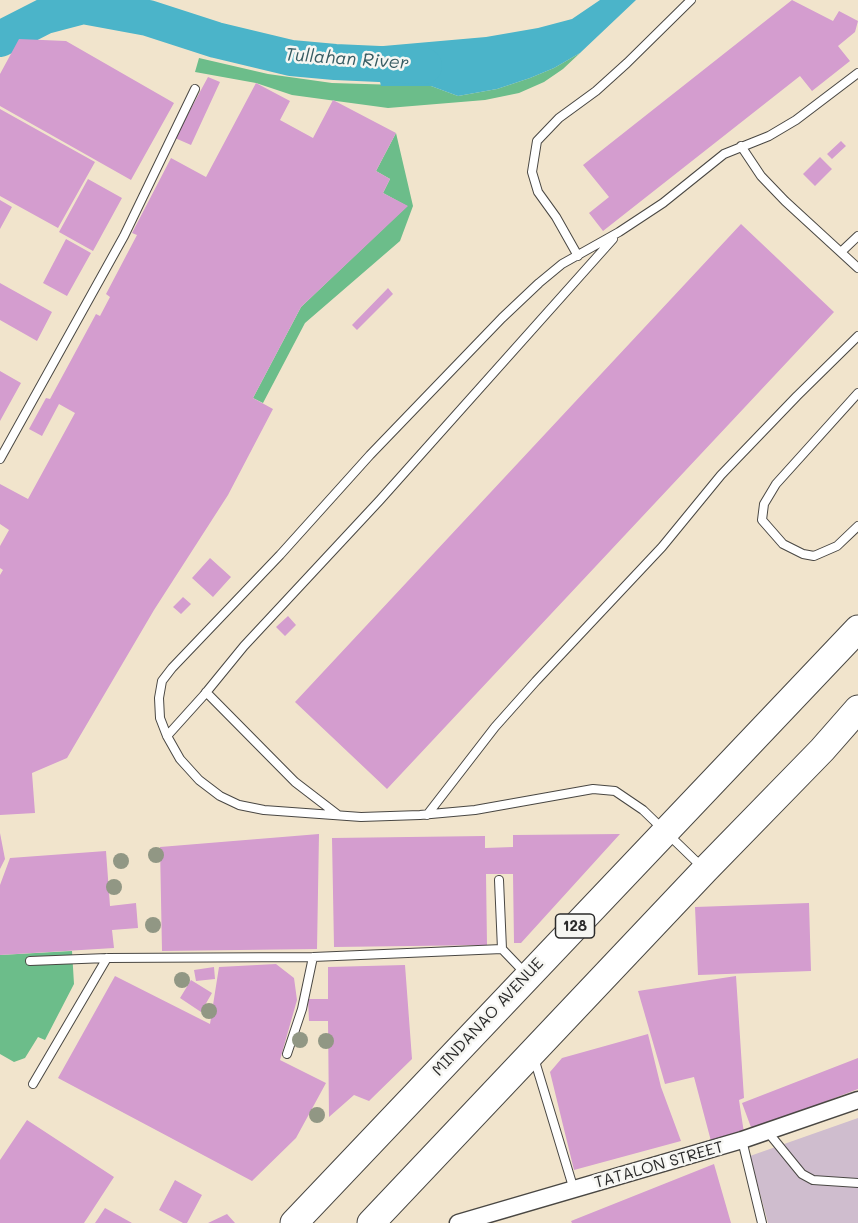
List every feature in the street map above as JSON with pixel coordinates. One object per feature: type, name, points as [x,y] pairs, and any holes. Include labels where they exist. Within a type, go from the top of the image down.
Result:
[{"type":"main road","name":"MINDANAO AVENUE","points":[[294,1223],[858,629]]},
{"type":"main road","points":[[371,1223],[705,870],[822,750],[858,709]]},
{"type":"street","name":"TATALON STREET","points":[[458,1223],[742,1140],[858,1100]]},
{"type":"lane","points":[[578,256],[556,217],[538,192],[532,172],[537,141],[559,118],[596,91],[627,63],[691,0]]},
{"type":"lane","points":[[705,870],[643,810],[615,791],[593,789],[476,810],[361,817],[264,810],[239,805],[220,796],[199,780],[180,759],[160,718],[159,698],[162,681],[370,455],[502,318],[539,283],[562,264],[619,232],[663,203],[724,154],[769,136],[796,120],[858,74]]},
{"type":"lane","points":[[0,459],[124,236],[195,89]]},
{"type":"lane","points":[[741,146],[761,176],[858,268]]},
{"type":"lane","points":[[167,736],[244,646],[380,500],[619,232]]},
{"type":"lane","points":[[841,252],[858,236]]},
{"type":"lane","points":[[427,814],[495,727],[536,681],[646,564],[759,435],[858,336]]},
{"type":"lane","points":[[858,393],[776,484],[764,504],[762,520],[783,544],[802,554],[814,556],[837,546],[858,526]]},
{"type":"lane","points":[[206,692],[295,782],[339,815]]},
{"type":"lane","points":[[499,880],[502,949],[527,975]]},
{"type":"lane","points":[[30,961],[107,958],[313,957],[502,949]]},
{"type":"lane","points":[[287,1054],[302,1009],[313,957]]},
{"type":"lane","points":[[33,1084],[107,958]]},
{"type":"lane","points":[[532,1052],[574,1190]]},
{"type":"lane","points":[[767,1131],[802,1174],[813,1180],[858,1183]]},
{"type":"lane","points":[[742,1140],[762,1223]]},
{"type":"shaded area","points":[[858,1118],[858,1223],[768,1223],[750,1156]]},
{"type":"green space","points":[[580,53],[544,82],[519,93],[485,100],[388,108],[292,95],[256,83],[195,72],[199,58],[268,74],[332,83],[431,86],[458,96],[497,89],[530,78]]},
{"type":"green space","points":[[396,133],[413,206],[400,241],[305,323],[263,403],[253,398],[301,307],[407,206],[383,193],[390,179],[376,171]]},
{"type":"green space","points":[[72,951],[74,984],[45,1040],[38,1037],[25,1058],[14,1062],[0,1054],[0,955]]},
{"type":"water","points":[[600,0],[636,0],[580,53],[530,78],[497,89],[458,96],[431,86],[381,86],[372,47],[486,37],[538,28],[572,19]]},
{"type":"building","points":[[792,0],[833,21],[839,11],[858,21],[855,32],[838,46],[850,61],[812,91],[800,76],[603,231],[589,213],[609,197],[583,165]]},
{"type":"building","points":[[19,39],[66,41],[174,103],[131,180],[0,106],[0,74]]},
{"type":"building","points":[[208,77],[220,82],[191,145],[175,138]]},
{"type":"building","points":[[256,83],[290,101],[280,120],[313,138],[333,100],[396,133],[376,171],[390,179],[383,193],[408,206],[301,307],[253,398],[273,409],[228,495],[154,610],[67,758],[32,773],[35,813],[0,815],[0,575],[3,570],[0,568],[0,546],[9,530],[0,524],[0,484],[28,499],[75,413],[59,404],[42,436],[29,429],[46,398],[50,399],[96,314],[100,316],[110,297],[106,294],[137,235],[132,233],[171,158],[206,177]]},
{"type":"building","points":[[0,109],[95,162],[58,228],[0,196]]},
{"type":"building","points":[[841,141],[846,146],[832,159],[827,154]]},
{"type":"building","points":[[820,157],[832,169],[815,186],[803,174]]},
{"type":"building","points":[[88,179],[122,198],[93,251],[59,232]]},
{"type":"building","points":[[0,200],[12,207],[0,229]]},
{"type":"building","points":[[741,224],[834,312],[387,789],[295,702]]},
{"type":"building","points":[[66,239],[91,253],[67,296],[43,283]]},
{"type":"building","points":[[0,283],[52,312],[37,341],[0,320]]},
{"type":"building","points":[[388,288],[393,294],[357,330],[352,325]]},
{"type":"building","points":[[0,371],[21,383],[0,421]]},
{"type":"building","points":[[210,558],[231,577],[213,597],[192,578]]},
{"type":"building","points":[[183,597],[191,604],[181,614],[173,607]]},
{"type":"building","points":[[288,616],[296,625],[285,636],[276,627]]},
{"type":"building","points":[[0,833],[5,859],[0,869]]},
{"type":"building","points":[[319,834],[317,949],[162,951],[160,847]]},
{"type":"building","points":[[620,834],[521,943],[514,943],[513,874],[486,874],[487,945],[334,947],[332,838],[485,836],[485,848],[513,847],[513,835]]},
{"type":"building","points":[[106,851],[110,906],[136,903],[138,928],[112,930],[114,948],[0,955],[0,885],[10,858]]},
{"type":"building","points":[[809,903],[811,971],[698,975],[695,907]]},
{"type":"building","points":[[276,964],[294,978],[297,1000],[280,1060],[326,1083],[296,1138],[252,1181],[58,1078],[115,976],[210,1024],[219,967]]},
{"type":"building","points":[[405,965],[412,1059],[369,1101],[354,1095],[329,1117],[328,1021],[309,1021],[308,999],[328,999],[328,967]]},
{"type":"building","points":[[214,967],[215,979],[196,981],[194,970]]},
{"type":"building","points":[[736,976],[744,1098],[739,1100],[744,1133],[711,1141],[694,1077],[665,1084],[638,991]]},
{"type":"building","points":[[191,980],[212,993],[201,1012],[180,998]]},
{"type":"building","points":[[648,1034],[661,1087],[681,1141],[574,1170],[550,1072],[562,1058]]},
{"type":"building","points":[[858,1058],[858,1089],[752,1130],[742,1103]]},
{"type":"building","points":[[27,1120],[114,1177],[84,1223],[0,1223],[0,1160]]},
{"type":"building","points":[[714,1164],[731,1223],[572,1223],[571,1221]]},
{"type":"building","points":[[175,1180],[202,1195],[187,1223],[159,1210]]},
{"type":"building","points":[[105,1208],[132,1223],[95,1223]]},
{"type":"building","points":[[227,1214],[235,1223],[208,1223]]},
{"type":"waterway","name":"Tullahan River","points":[[78,0],[83,6]]},
{"type":"waterway","name":"Tullahan River","points":[[0,39],[45,16],[83,6],[148,18],[216,40],[291,58],[424,66]]}]
